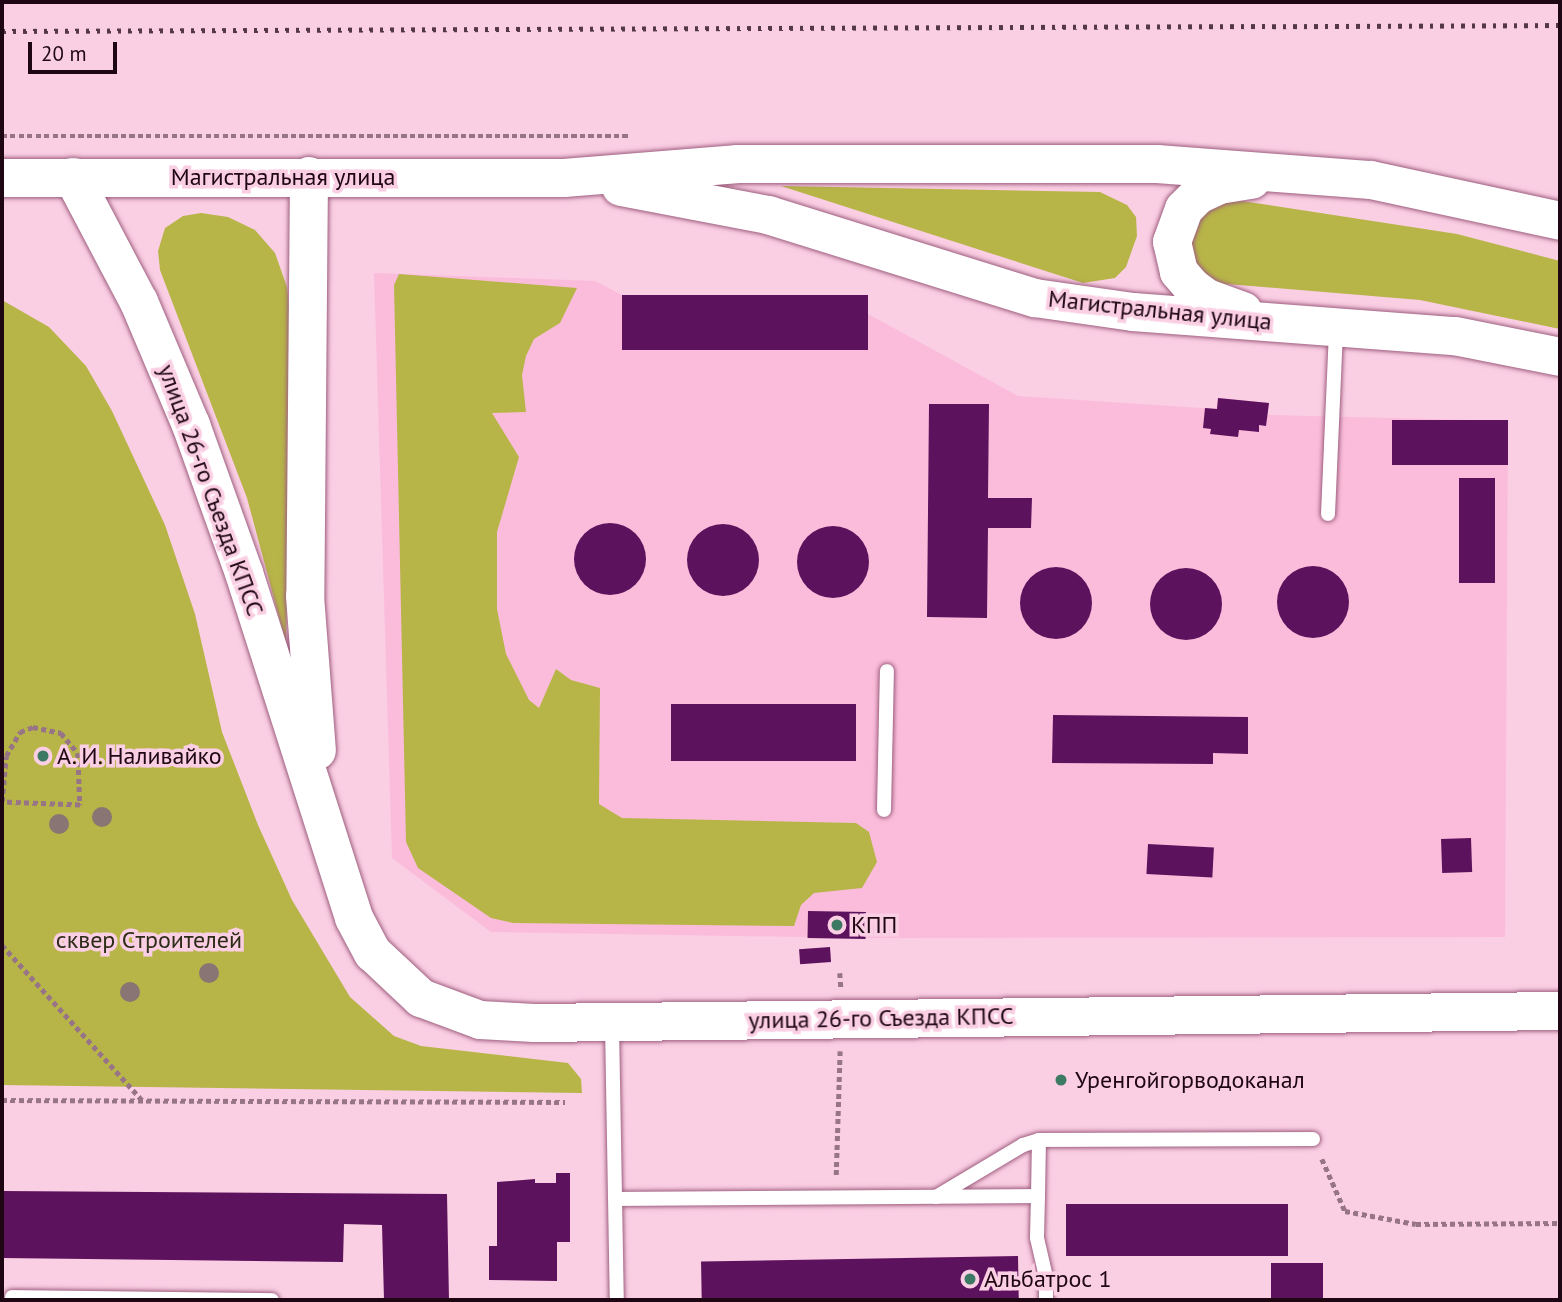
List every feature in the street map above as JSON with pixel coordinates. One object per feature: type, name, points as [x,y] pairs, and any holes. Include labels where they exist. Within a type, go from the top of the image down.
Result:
[{"type":"main road","name":"Магистральная улица","points":[[2,178],[564,178],[738,164],[1157,164],[1318,174],[1423,189],[1560,220]]},
{"type":"main road","points":[[1285,323],[1233,308],[1192,287],[1173,257],[1175,226],[1198,195],[1219,185],[1318,174]]},
{"type":"main road","name":"улица 26-го Съезда КПСС","points":[[309,176],[305,596],[323,815]]},
{"type":"main road","name":"улица 26-го Съезда КПСС","points":[[73,177],[139,302],[191,425],[323,815],[346,894],[366,942],[373,953],[421,998],[480,1020],[612,1022],[1560,1011]]},
{"type":"main road","name":"Магистральная улица","points":[[564,178],[768,215],[1035,298],[1133,312],[1336,325],[1500,342],[1560,357]]},
{"type":"lane","points":[[1328,514],[1336,325]]},
{"type":"lane","points":[[884,810],[887,671]]},
{"type":"lane","points":[[612,1022],[617,1300]]},
{"type":"lane","points":[[934,1197],[1023,1145],[1040,1140],[1313,1139]]},
{"type":"lane","points":[[1040,1140],[1037,1238],[1046,1276],[1046,1300]]},
{"type":"lane","points":[[617,1199],[1038,1196]]},
{"type":"lane","points":[[12,1297],[272,1300]]},
{"type":"path","points":[[47,727],[71,742],[80,766],[80,805],[2,802],[6,755],[20,732],[47,727]]},
{"type":"path","points":[[2,945],[144,1102]]},
{"type":"path","points":[[835,1197],[840,973]]},
{"type":"path","points":[[2,1100],[565,1102]]},
{"type":"path","points":[[1313,1139],[1345,1211],[1416,1224],[1560,1223]]},
{"type":"shaded area","points":[[374,273],[595,281],[622,295],[868,297],[868,314],[1018,396],[1216,409],[1218,398],[1269,403],[1268,415],[1508,421],[1505,937],[865,938],[491,932],[392,858]]},
{"type":"green space","points":[[781,186],[1100,192],[1127,205],[1136,217],[1137,236],[1126,267],[1115,278],[1083,283]]},
{"type":"green space","points":[[1242,201],[1457,234],[1560,261],[1560,329],[1420,300],[1215,283],[1192,262],[1190,239],[1195,222],[1217,203]]},
{"type":"green space","points":[[201,213],[228,217],[255,230],[275,253],[287,287],[292,335],[286,643],[247,498],[160,270],[158,251],[165,228],[183,216]]},
{"type":"green space","points":[[399,274],[577,288],[560,323],[534,339],[526,356],[522,375],[526,412],[492,413],[519,457],[497,532],[497,609],[506,654],[529,700],[539,708],[556,669],[571,680],[600,688],[599,804],[622,818],[856,823],[869,832],[877,862],[862,888],[814,893],[801,905],[794,926],[513,923],[491,918],[418,868],[406,842],[394,285]]},
{"type":"green space","name":"cквер Cтроителей","points":[[2,300],[49,327],[86,366],[112,411],[165,525],[195,614],[222,732],[258,825],[292,900],[350,997],[394,1036],[421,1046],[568,1063],[581,1079],[582,1093],[2,1085]]},
{"type":"building","points":[[622,295],[868,295],[868,350],[622,350]]},
{"type":"building","points":[[1218,398],[1269,403],[1266,426],[1259,425],[1259,432],[1239,430],[1238,437],[1210,434],[1211,429],[1203,428],[1205,408],[1217,409]]},
{"type":"building","points":[[929,404],[989,404],[988,498],[1032,498],[1031,528],[988,528],[987,618],[927,617]]},
{"type":"building","points":[[1392,420],[1508,420],[1508,465],[1392,465]]},
{"type":"building","points":[[1459,478],[1495,478],[1495,583],[1459,583]]},
{"type":"building","points":[[610,523],[630,529],[640,539],[646,559],[640,579],[630,589],[610,595],[590,589],[580,579],[574,559],[580,539],[590,529]]},
{"type":"building","points":[[723,524],[743,530],[753,540],[759,560],[753,580],[743,590],[723,596],[703,590],[693,580],[687,560],[693,540],[703,530]]},
{"type":"building","points":[[833,526],[853,532],[863,542],[869,562],[863,582],[853,592],[833,598],[813,592],[803,582],[797,562],[803,542],[813,532]]},
{"type":"building","points":[[1313,566],[1333,572],[1343,582],[1349,602],[1343,622],[1333,632],[1313,638],[1293,632],[1283,622],[1277,602],[1283,582],[1293,572]]},
{"type":"building","points":[[1056,567],[1076,573],[1086,583],[1092,603],[1086,623],[1076,633],[1056,639],[1036,633],[1026,623],[1020,603],[1026,583],[1036,573]]},
{"type":"building","points":[[1186,568],[1206,574],[1216,584],[1222,604],[1216,624],[1206,634],[1186,640],[1166,634],[1156,624],[1150,604],[1156,584],[1166,574]]},
{"type":"building","points":[[671,704],[856,704],[856,761],[671,761]]},
{"type":"building","points":[[1053,715],[1248,717],[1248,754],[1213,753],[1213,764],[1052,763]]},
{"type":"building","points":[[1471,838],[1472,872],[1442,873],[1441,839]]},
{"type":"building","points":[[1148,844],[1214,847],[1212,877],[1146,874]]},
{"type":"building","name":"КПП","points":[[808,911],[866,912],[866,939],[808,938]]},
{"type":"building","points":[[830,947],[831,962],[800,964],[799,949]]},
{"type":"building","points":[[556,1173],[570,1173],[570,1242],[557,1242],[557,1281],[489,1280],[489,1246],[497,1246],[497,1182],[535,1179],[535,1183],[556,1183]]},
{"type":"building","points":[[2,1191],[447,1194],[449,1300],[384,1300],[382,1225],[344,1224],[343,1262],[2,1258]]},
{"type":"building","points":[[1066,1204],[1288,1204],[1288,1256],[1066,1256]]},
{"type":"building","points":[[1018,1256],[1019,1300],[702,1300],[701,1262]]},
{"type":"building","points":[[1271,1263],[1323,1263],[1323,1300],[1271,1300]]},
{"type":"railway","points":[[2,31],[1560,25]]},
{"type":"place","name":"А. И. Наливайко","points":[[43,756]]},
{"type":"place","name":"КПП","points":[[837,925]]},
{"type":"place","name":"Уренгойгорводоканал","points":[[1061,1080]]},
{"type":"place","name":"Альбатрос 1","points":[[970,1279]]}]
